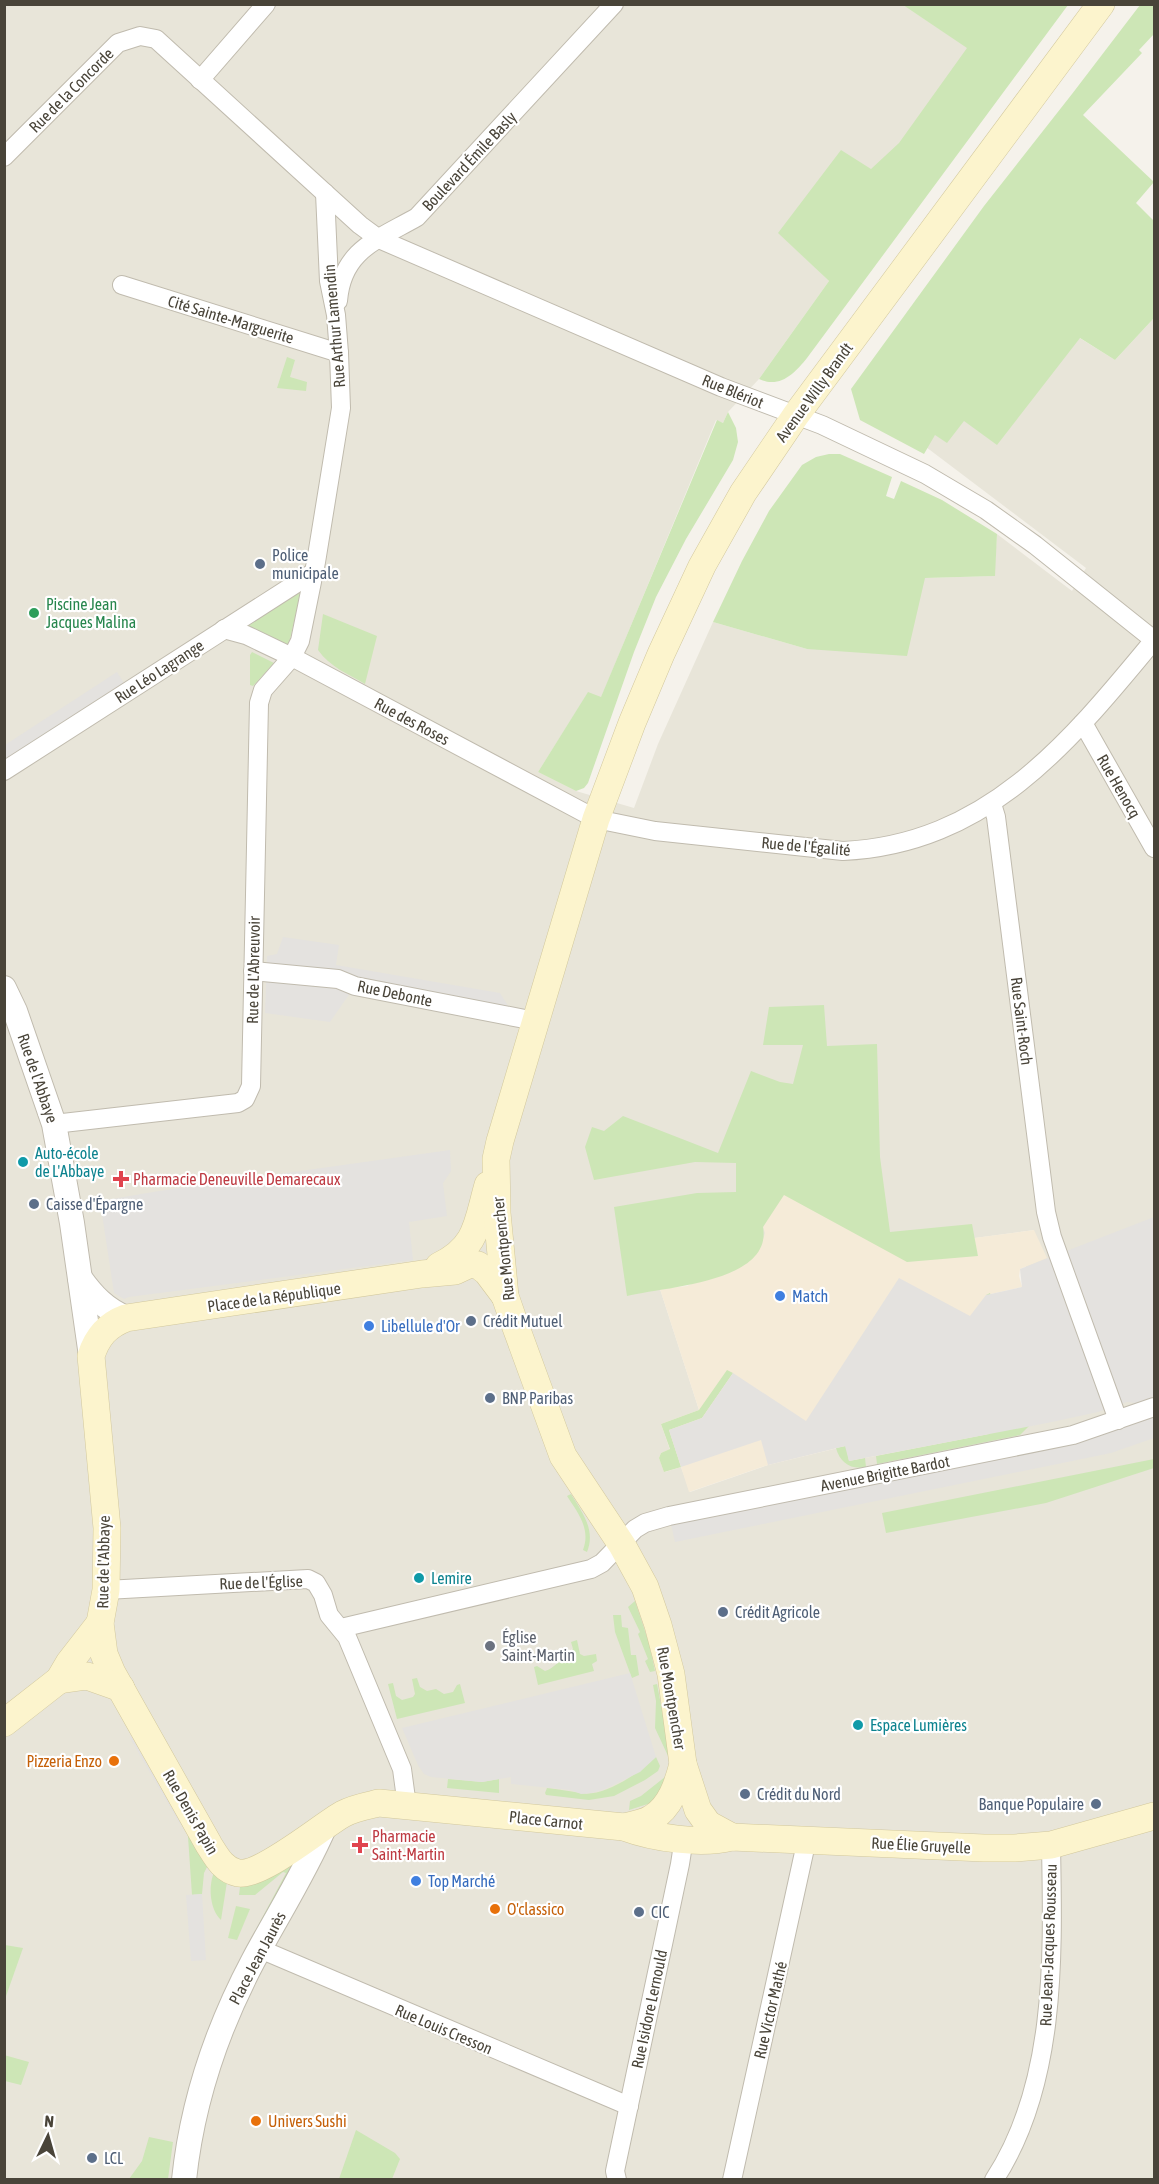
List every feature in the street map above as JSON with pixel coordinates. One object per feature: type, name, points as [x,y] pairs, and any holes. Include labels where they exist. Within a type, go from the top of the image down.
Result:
[{"type":"main road","name":"Avenue Willy Brandt","points":[[597,819],[657,664],[702,566],[743,493],[796,415],[1101,4]]},
{"type":"main road","name":"Rue Montpencher","points":[[597,819],[496,1159],[497,1212],[505,1296],[563,1456],[622,1545],[645,1587],[671,1674],[683,1764],[691,1791],[708,1824],[732,1837]]},
{"type":"main road","name":"Place de la République","points":[[422,1274],[454,1258],[467,1247],[475,1233],[496,1159]]},
{"type":"main road","name":"Place de la République","points":[[126,1318],[455,1271],[470,1264],[478,1265],[488,1272],[505,1296]]},
{"type":"main road","points":[[91,1356],[101,1334],[115,1322],[126,1318]]},
{"type":"main road","name":"Rue de l'Abbaye","points":[[91,1356],[107,1528],[106,1590],[100,1623]]},
{"type":"main road","points":[[4,1723],[59,1680],[69,1663],[100,1623]]},
{"type":"main road","name":"Rue Denis Papin","points":[[100,1623],[104,1654],[121,1688],[208,1845],[225,1868],[238,1873],[256,1870],[324,1828]]},
{"type":"main road","points":[[59,1680],[87,1676],[121,1688]]},
{"type":"main road","name":"Rue Montpencher","points":[[624,1827],[651,1819],[661,1810],[675,1788],[683,1764]]},
{"type":"main road","points":[[324,1828],[342,1815],[359,1807],[379,1803],[407,1806]]},
{"type":"main road","name":"Place Carnot","points":[[407,1806],[624,1827],[653,1835],[684,1838]]},
{"type":"main road","name":"Rue Élie Gruyelle","points":[[684,1838],[807,1839],[984,1848],[1051,1845],[1155,1816]]},
{"type":"street","points":[[266,4],[200,80],[325,193]]},
{"type":"street","name":"Boulevard Émile Basly","points":[[336,315],[343,272],[351,260],[379,239],[417,217],[614,4]]},
{"type":"street","name":"Rue de la Concorde","points":[[4,157],[118,43],[140,36],[156,39],[200,80]]},
{"type":"street","name":"Rue Blériot","points":[[325,193],[379,239],[721,387],[822,424],[925,474],[986,510],[1035,545],[1155,640]]},
{"type":"street","name":"Rue Arthur Lamendin","points":[[292,657],[300,640],[314,572],[341,408],[336,315],[329,281],[325,193]]},
{"type":"street","name":"Cité Sainte-Marguerite","points":[[122,285],[339,353]]},
{"type":"street","name":"Rue Léo Lagrange","points":[[4,771],[314,572]]},
{"type":"street","name":"Rue des Roses","points":[[224,629],[246,635],[292,657],[597,819]]},
{"type":"street","name":"Rue de l'Égalité","points":[[597,819],[655,831],[843,851],[869,850],[914,840],[957,824],[992,804],[1028,776],[1083,723],[1155,640]]},
{"type":"street","name":"Rue de L'Abreuvoir","points":[[54,1124],[238,1103],[245,1098],[251,1086],[259,703],[263,690],[292,657]]},
{"type":"street","name":"Rue Henocq","points":[[1083,723],[1155,848]]},
{"type":"street","name":"Rue Saint-Roch","points":[[992,804],[996,817],[1046,1212],[1052,1237],[1118,1420]]},
{"type":"street","name":"Rue Debonte","points":[[253,971],[338,979],[355,986],[536,1021]]},
{"type":"street","name":"Rue de l'Abbaye","points":[[4,988],[10,1012],[54,1124],[91,1356]]},
{"type":"street","name":"Rue de l'Abbaye","points":[[80,1278],[93,1296],[107,1308],[126,1318]]},
{"type":"street","name":"Avenue Brigitte Bardot","points":[[341,1628],[591,1569],[602,1563],[622,1545],[635,1529],[645,1523],[669,1516],[1073,1435],[1155,1407]]},
{"type":"street","name":"Rue de l'Église","points":[[106,1590],[308,1579],[316,1583],[329,1616],[347,1636],[399,1759],[406,1788],[407,1806]]},
{"type":"street","name":"Place Jean Jaurès","points":[[184,2180],[189,2137],[210,2061],[225,2022],[260,1949],[309,1862],[324,1828]]},
{"type":"street","name":"Rue Isidore Lernould","points":[[617,2180],[615,2171],[684,1838]]},
{"type":"street","name":"Rue Victor Mathé","points":[[732,2180],[807,1839]]},
{"type":"street","name":"Rue Jean-Jacques Rousseau","points":[[994,2180],[1017,2134],[1034,2088],[1041,2055],[1048,2013],[1050,1974],[1051,1845]]},
{"type":"street","name":"Rue Louis Cresson","points":[[260,1949],[629,2106]]},
{"type":"shaded area","points":[[5,5],[903,5],[988,61],[899,187],[779,233],[829,281],[759,379],[728,412],[723,423],[716,420],[601,698],[588,693],[538,772],[576,791],[634,808],[658,744],[713,622],[807,649],[925,578],[994,576],[997,534],[1072,591],[1086,568],[926,447],[1028,306],[1115,360],[1154,318],[1154,2179],[5,2180]],"holes":[[[849,1230],[975,1238],[1034,1230],[989,1434],[849,1461],[846,1446],[768,1465],[690,1492],[681,1467],[665,1472],[659,1458],[661,1453],[670,1450],[661,1424],[699,1410],[660,1289]]]},
{"type":"shaded area","points":[[117,672],[129,691],[5,771],[5,745]]},
{"type":"shaded area","points":[[283,937],[339,945],[336,965],[500,993],[516,1018],[355,986],[330,1022],[265,1013],[267,956],[277,954]]},
{"type":"shaded area","points":[[450,1150],[451,1171],[443,1183],[447,1216],[409,1222],[413,1260],[124,1299],[114,1293],[100,1201]]},
{"type":"shaded area","points":[[796,1173],[849,1230],[978,1256],[974,1238],[1034,1230],[1047,1258],[1020,1269],[1022,1287],[986,1295],[989,1434],[849,1461],[845,1446],[768,1465],[689,1492],[681,1467],[664,1472],[659,1458],[661,1453],[670,1449],[661,1424],[699,1410],[660,1289],[687,1286],[757,1252],[765,1233],[763,1227]]},
{"type":"shaded area","points":[[1154,1217],[1154,1397],[1052,1422],[849,1461],[845,1446],[768,1465],[761,1440],[681,1467],[669,1430],[702,1418],[733,1373],[806,1421],[899,1278],[970,1316],[986,1295],[1022,1287],[1020,1269]]},
{"type":"shaded area","points":[[1154,1407],[1154,1438],[1111,1453],[675,1542],[669,1516],[1073,1435]]},
{"type":"shaded area","points":[[630,1673],[656,1757],[640,1772],[605,1789],[591,1793],[581,1794],[571,1790],[511,1784],[511,1777],[482,1782],[431,1777],[424,1774],[418,1765],[402,1728]]},
{"type":"shaded area","points":[[138,1720],[195,1820],[180,1824],[130,1738]]},
{"type":"shaded area","points":[[202,1894],[206,1960],[191,1961],[186,1895]]},
{"type":"green space","points":[[903,5],[1068,5],[807,358],[786,378],[767,382],[759,379],[829,281],[778,233],[841,150],[871,169],[899,143],[967,48]]},
{"type":"green space","points":[[1140,5],[1154,5],[1154,34],[1139,50],[1142,53],[1083,115],[1154,182],[1136,203],[1154,221],[1154,318],[1115,360],[1080,338],[997,445],[964,421],[947,443],[935,435],[924,454],[860,420],[851,389],[984,206]]},
{"type":"green space","points":[[287,357],[295,360],[290,377],[307,382],[306,391],[277,388]]},
{"type":"green space","points":[[728,412],[736,428],[738,442],[733,460],[686,539],[656,597],[588,783],[584,788],[576,791],[538,772],[588,692],[601,697],[717,420],[723,423]]},
{"type":"green space","points":[[840,454],[892,477],[886,496],[894,499],[901,481],[942,500],[997,534],[995,576],[925,578],[907,656],[807,649],[713,622],[769,511],[802,465],[816,457]]},
{"type":"green space","points":[[297,591],[301,591],[288,648],[249,629],[247,623]]},
{"type":"green space","points":[[323,614],[377,636],[365,684],[334,666],[318,650]]},
{"type":"green space","points":[[252,652],[274,663],[253,686],[250,685],[250,655]]},
{"type":"green space","points":[[824,1005],[827,1046],[877,1044],[880,1157],[890,1232],[972,1224],[978,1256],[907,1262],[784,1195],[763,1227],[761,1246],[751,1260],[734,1271],[688,1285],[627,1296],[614,1207],[697,1193],[736,1192],[736,1163],[695,1162],[594,1180],[585,1147],[592,1127],[604,1131],[623,1116],[718,1153],[751,1071],[780,1082],[793,1084],[803,1045],[763,1045],[769,1007]]},
{"type":"green space","points":[[990,1293],[1029,1426],[1020,1435],[877,1464],[876,1456],[989,1434],[986,1295]]},
{"type":"green space","points":[[727,1370],[733,1373],[702,1418],[669,1430],[681,1467],[664,1472],[659,1458],[661,1453],[670,1449],[661,1424],[699,1410]]},
{"type":"green space","points":[[846,1446],[849,1461],[865,1458],[866,1467],[851,1466],[840,1458],[836,1448]]},
{"type":"green space","points":[[1154,1459],[1154,1468],[1046,1503],[886,1533],[882,1513]]},
{"type":"green space","points":[[571,1494],[589,1529],[587,1552],[583,1550],[585,1535],[582,1522],[567,1496]]},
{"type":"green space","points":[[635,1601],[649,1643],[655,1671],[650,1672],[645,1661],[648,1659],[638,1634],[640,1632],[628,1607]]},
{"type":"green space","points":[[613,1615],[621,1615],[622,1627],[628,1628],[631,1655],[636,1655],[639,1675],[632,1678],[615,1632]]},
{"type":"green space","points":[[577,1640],[580,1654],[584,1656],[596,1654],[597,1661],[592,1664],[594,1671],[538,1685],[534,1667],[537,1666],[545,1671],[551,1668],[568,1657],[573,1649],[571,1642]]},
{"type":"green space","points":[[417,1678],[420,1687],[427,1691],[436,1689],[444,1694],[453,1692],[460,1684],[465,1703],[397,1719],[388,1684],[393,1683],[396,1696],[402,1700],[413,1697],[415,1694],[412,1679]]},
{"type":"green space","points":[[657,1684],[671,1757],[669,1758],[655,1728],[656,1701],[653,1685]]},
{"type":"green space","points":[[656,1757],[660,1766],[658,1771],[614,1796],[589,1800],[546,1795],[545,1793],[547,1788],[590,1794],[600,1792],[641,1770]]},
{"type":"green space","points":[[670,1773],[671,1775],[651,1803],[629,1810],[630,1801],[641,1796]]},
{"type":"green space","points":[[448,1779],[482,1782],[499,1779],[499,1793],[447,1788]]},
{"type":"green space","points":[[187,1822],[210,1861],[204,1873],[202,1894],[192,1895]]},
{"type":"green space","points":[[294,1855],[301,1859],[253,1948],[247,1946],[286,1873],[283,1872],[255,1895],[239,1895],[240,1887],[258,1883],[270,1876]]},
{"type":"green space","points":[[215,1870],[227,1882],[221,1920],[214,1910],[211,1896],[211,1882]]},
{"type":"green space","points":[[236,1906],[250,1909],[237,1940],[228,1938]]},
{"type":"green space","points":[[4,1945],[23,1948],[5,1999]]},
{"type":"green space","points":[[4,2055],[29,2062],[21,2085],[5,2081]]},
{"type":"green space","points":[[356,2130],[395,2153],[400,2159],[392,2179],[339,2179]]},
{"type":"green space","points":[[149,2137],[173,2142],[168,2179],[129,2179],[142,2161]]},
{"type":"place","name":"Police municipale","points":[[260,564]]},
{"type":"place","name":"Piscine Jean Jacques Malina","points":[[34,613]]},
{"type":"place","name":"Auto-école de L'Abbaye","points":[[23,1162]]},
{"type":"place","name":"Pharmacie Deneuville Demarecaux","points":[[121,1179]]},
{"type":"place","name":"Caisse d'Épargne","points":[[34,1204]]},
{"type":"place","name":"Match","points":[[780,1296]]},
{"type":"place","name":"Crédit Mutuel","points":[[471,1321]]},
{"type":"place","name":"Libellule d'Or","points":[[369,1326]]},
{"type":"place","name":"BNP Paribas","points":[[490,1398]]},
{"type":"place","name":"Lemire","points":[[419,1578]]},
{"type":"place","name":"Crédit Agricole","points":[[723,1612]]},
{"type":"place","name":"Église Saint-Martin","points":[[490,1646]]},
{"type":"place","name":"Espace Lumières","points":[[858,1725]]},
{"type":"place","name":"Pizzeria Enzo","points":[[114,1761]]},
{"type":"place","name":"Crédit du Nord","points":[[745,1794]]},
{"type":"place","name":"Banque Populaire","points":[[1096,1804]]},
{"type":"place","name":"Pharmacie Saint-Martin","points":[[360,1845]]},
{"type":"place","name":"Top Marché","points":[[416,1881]]},
{"type":"place","name":"O'classico","points":[[495,1909]]},
{"type":"place","name":"CIC","points":[[639,1912]]},
{"type":"place","name":"Univers Sushi","points":[[256,2121]]},
{"type":"place","name":"LCL","points":[[92,2158]]}]
